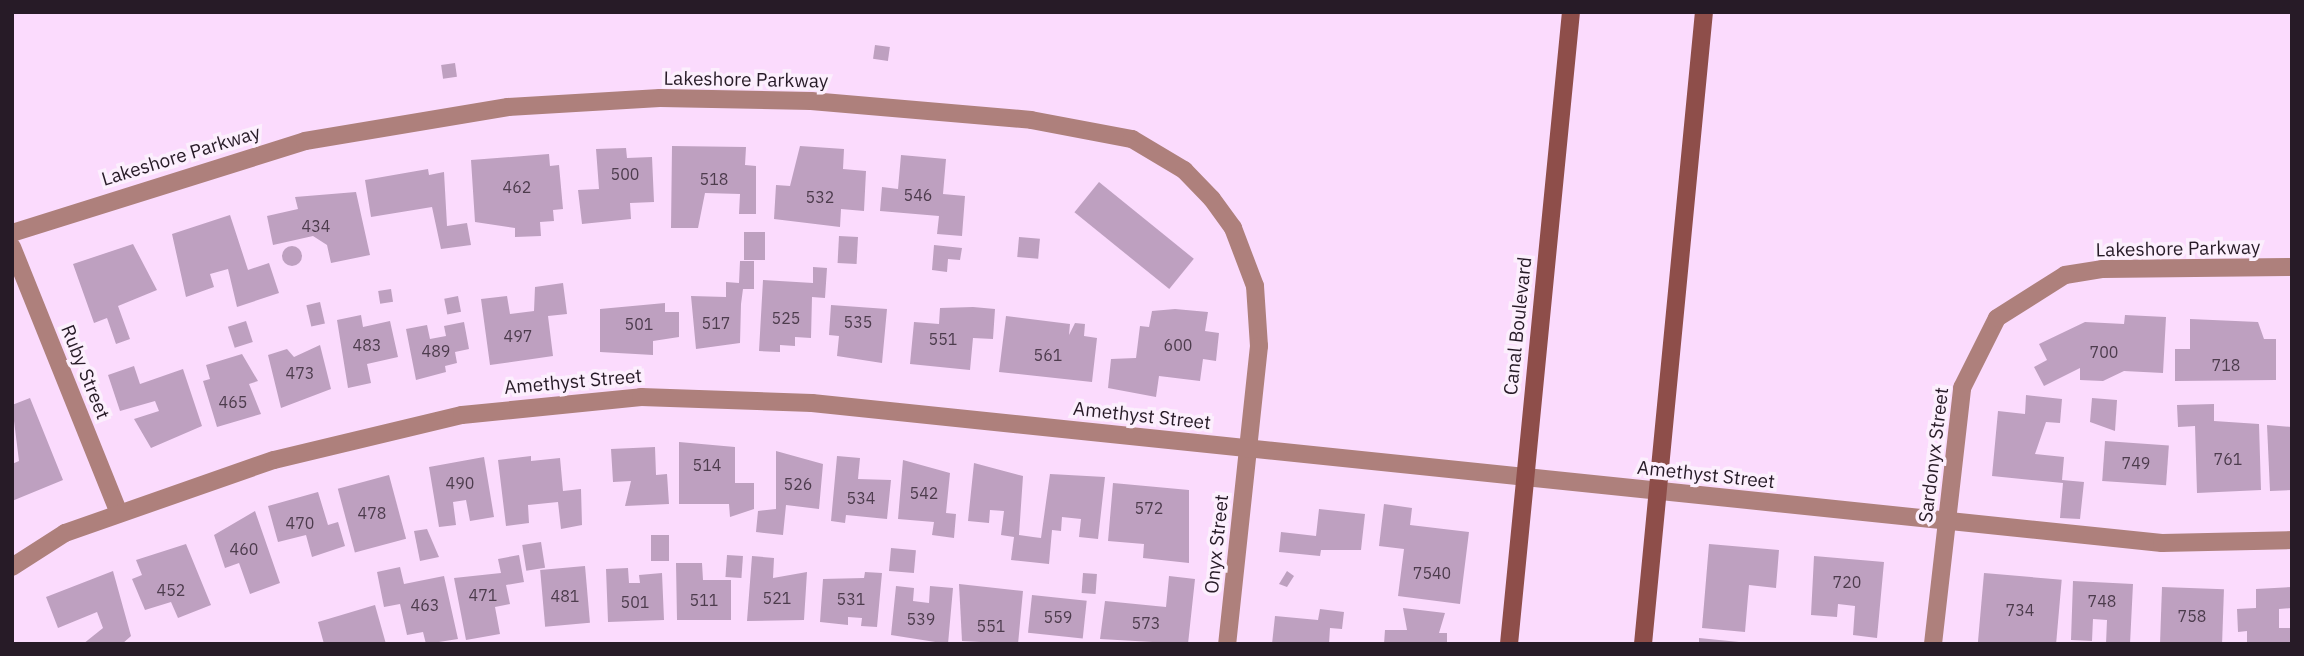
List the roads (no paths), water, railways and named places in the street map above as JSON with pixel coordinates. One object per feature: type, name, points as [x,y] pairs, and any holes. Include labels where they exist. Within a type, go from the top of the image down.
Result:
[{"type":"street","name":"Canal Boulevard","points":[[1508,644],[1571,12]]},
{"type":"street","points":[[1643,644],[1704,12]]},
{"type":"street","name":"Lakeshore Parkway","points":[[12,233],[305,141],[508,107],[729,97],[1081,127],[1132,139],[1164,156],[1212,199],[1233,228],[1258,307],[1248,448]]},
{"type":"street","name":"Ruby Street","points":[[12,247],[119,513]]},
{"type":"street","name":"Lakeshore Parkway","points":[[2065,275],[2102,269],[2292,267]]},
{"type":"street","name":"Sardonyx Street","points":[[1933,644],[1956,423],[1972,359],[2011,304],[2065,275]]},
{"type":"street","name":"Amethyst Street","points":[[12,567],[65,533],[274,460],[437,420],[537,404],[642,397],[812,403],[2162,543],[2292,540]]},
{"type":"street","name":"Onyx Street","points":[[1227,644],[1248,448]]}]
